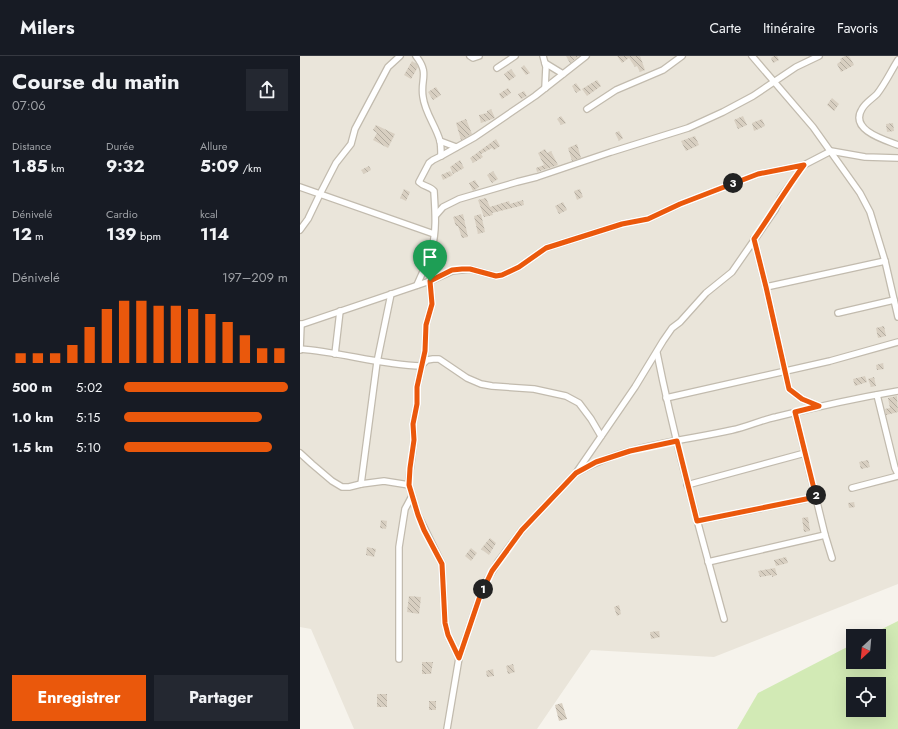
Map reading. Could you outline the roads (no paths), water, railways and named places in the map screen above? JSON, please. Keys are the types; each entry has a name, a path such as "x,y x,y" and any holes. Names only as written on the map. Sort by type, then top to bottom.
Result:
{"street":[{"path":"300,230 308,219 336,163 351,144 355,130 388,67 400,56"},
{"path":"416,56 421,62 424,70 422,95 440,141 441,156"},
{"path":"470,56 473,58 479,56"},
{"path":"497,68 515,56"},
{"path":"542,56 545,63 545,88"},
{"path":"417,285 432,249 436,215 434,191 432,188 422,185 419,182 429,163 475,137 545,88 586,56"},
{"path":"587,109 616,90 664,70 682,56"},
{"path":"752,56 813,127 860,193 870,212 885,261 898,317"},
{"path":"436,215 443,207 459,200 537,177 597,156 688,128 747,99 796,67 820,56"},
{"path":"898,60 877,94 861,110 859,117 861,125 866,130 878,138 898,145"},
{"path":"545,63 563,74"},
{"path":"440,141 456,147"},
{"path":"601,436 591,418 579,403 566,396 534,389 480,384 467,378 439,359 427,360 421,366 404,365 377,362 315,350 300,349 300,324 430,281 452,270 470,269 496,276 502,275 519,267 546,248 622,224 648,219 680,204 758,174 804,165 830,151 865,157 898,158"},
{"path":"447,729 459,658 480,596 492,571 522,530 576,473 635,387 672,328 680,322 706,293 732,272 775,210 781,197 804,165"},
{"path":"300,187 434,234"},
{"path":"754,239 789,389 802,399 819,406"},
{"path":"766,287 885,261"},
{"path":"430,281 432,304 426,325 425,351 421,366 413,424 414,440 409,485 424,530 442,564 445,623 448,635 459,658"},
{"path":"361,484 377,362 391,294"},
{"path":"838,313 894,300"},
{"path":"335,354 340,311"},
{"path":"666,398 830,361 898,342"},
{"path":"657,352 666,398 687,485 724,619"},
{"path":"576,473 596,462 630,451 734,430 819,406 898,391"},
{"path":"852,488 898,475 894,468 876,395"},
{"path":"795,412 832,558"},
{"path":"300,452 332,481 342,487 384,481 409,485"},
{"path":"687,485 805,453"},
{"path":"399,659 399,547 405,509 412,496"},
{"path":"697,521 816,497"},
{"path":"708,562 825,535"}]}
